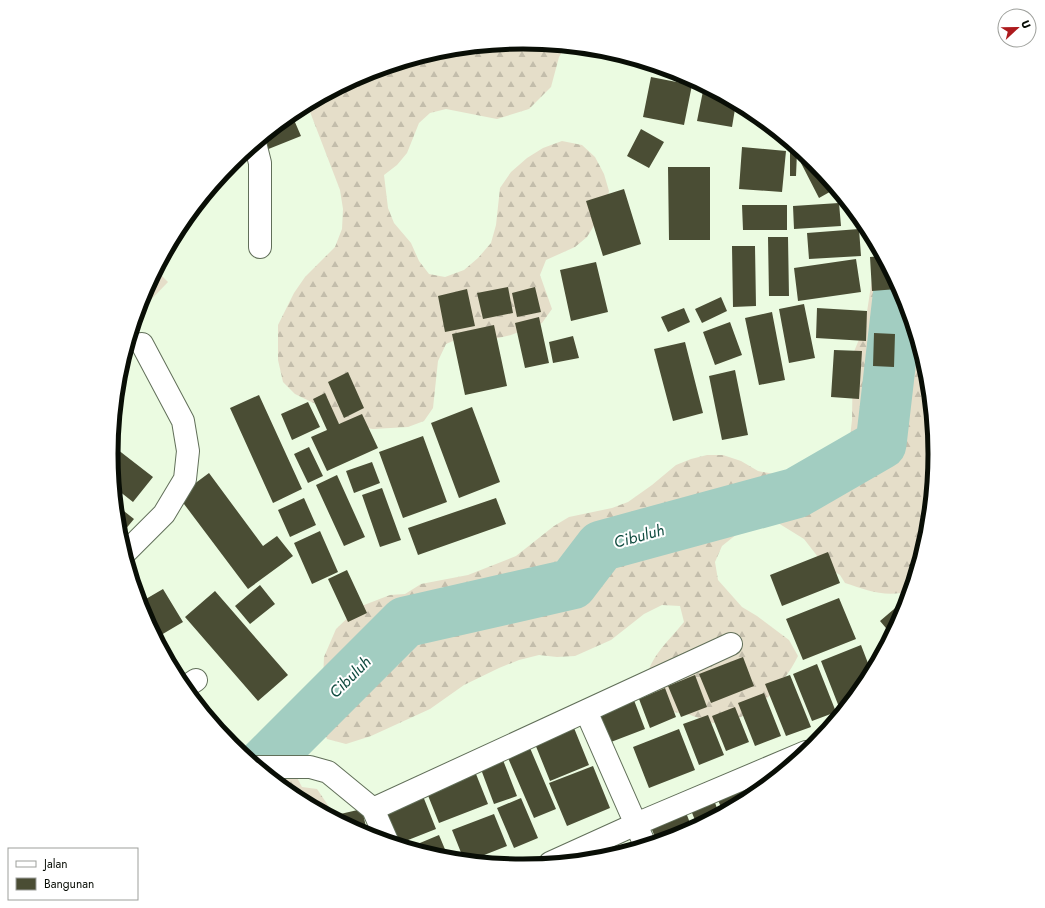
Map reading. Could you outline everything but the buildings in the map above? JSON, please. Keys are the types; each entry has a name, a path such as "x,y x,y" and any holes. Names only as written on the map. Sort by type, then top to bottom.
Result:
{"street":[{"path":"256,149 260,163 260,247"},
{"path":"129,549 164,514 186,479 188,451 183,421 142,344"},
{"path":"373,809 731,644"},
{"path":"586,711 643,841"},
{"path":"563,857 636,824 788,760"},
{"path":"266,767 310,767 328,772 373,809 384,835"}],"green space":[{"path":"522,49 563,51 559,57 551,87 529,109 497,119 446,109 430,113 419,123 407,153 397,165 384,175 388,208 394,223 411,243 419,261 429,274 445,277 464,270 478,258 491,243 496,225 500,188 511,172 527,158 543,148 562,141 582,145 595,157 604,174 609,191 605,208 587,237 575,247 546,260 540,275 552,309 542,323 511,335 494,339 462,337 446,344 438,361 433,408 424,421 408,427 373,429 338,423 328,410 295,394 283,382 278,360 278,325 294,293 305,277 335,247 342,229 343,209 340,190 309,110 343,91 392,70 470,52"},
{"path":"878,262 897,299 914,349 920,375 927,428 928,454 924,507 914,559 903,593 886,594 869,591 845,583 840,575 825,566 804,539 770,518 752,522 722,546 715,562 718,580 742,607 757,616 789,640 798,656 792,668 773,692 749,713 735,720 721,723 707,722 697,717 675,712 664,707 644,688 649,668 664,645 684,622 680,606 662,605 644,614 611,640 575,656 557,657 539,655 519,660 464,685 430,709 371,736 346,744 327,739 321,724 324,657 336,629 359,607 390,595 405,594 421,584 468,575 516,556 554,526 569,517 612,508 628,502 676,465 691,459 707,455 723,455 741,461 758,471 774,474 815,470 829,464 842,451 850,437 852,420 853,354 865,325 872,279"},
{"path":"160,274 168,282 146,305"},
{"path":"265,766 293,770 302,787 317,789 332,811 297,791"}],"waterway":[{"name":"Cibuluh","path":"263,764 405,622 572,584 601,546 796,493 881,444 898,301"}]}
